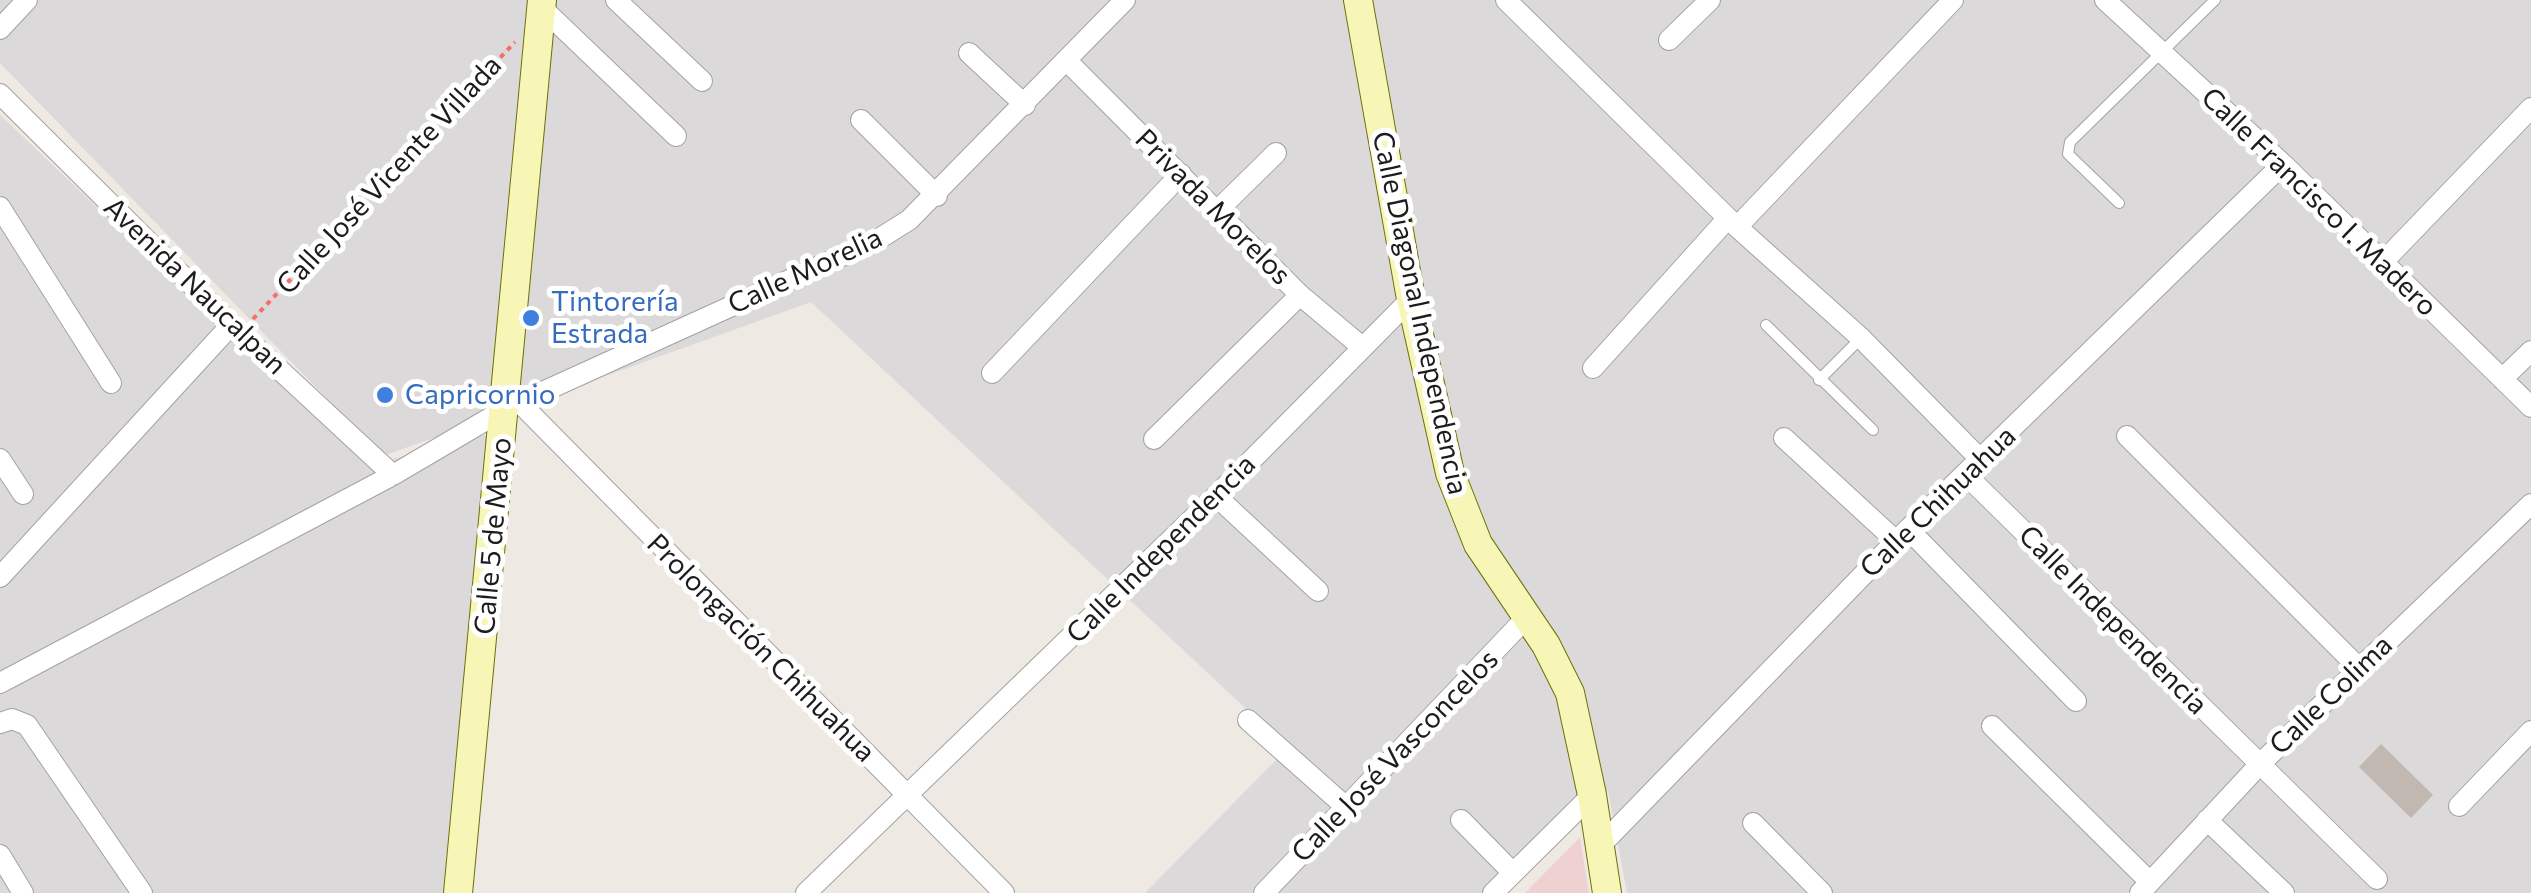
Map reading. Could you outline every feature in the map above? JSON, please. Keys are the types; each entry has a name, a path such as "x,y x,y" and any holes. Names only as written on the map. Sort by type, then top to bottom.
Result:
{"main road":[{"name":"Calle Diagonal Independencia","path":"1358,0 1411,299 1462,512 1546,645 1570,692 1592,796 1606,893"},
{"name":"Calle 5 de Mayo","path":"458,893 512,405 540,8"}],"street":[{"path":"0,28 27,0"},
{"path":"616,0 702,80"},
{"name":"Calle Morelia","path":"0,683 393,475 512,405 876,240 938,196 1125,0"},
{"name":"Calle Independencia","path":"1506,0 1733,222 1861,338 1974,468 2260,764 2377,878"},
{"path":"1669,40 1710,0"},
{"path":"1593,368 1953,0"},
{"name":"Calle Francisco I. Madero","path":"2105,0 2283,164 2531,407"},
{"path":"540,8 676,136"},
{"path":"969,53 1025,105"},
{"name":"Privada Morelos","path":"1068,62 1300,295 1362,347"},
{"name":"Avenida Naucalpan","path":"0,94 236,328 393,475"},
{"path":"2382,263 2531,108"},
{"path":"861,120 938,196"},
{"path":"1218,210 1276,154"},
{"name":"Calle Chihuahua","path":"1600,846 1902,535 2283,164"},
{"path":"992,373 1181,174"},
{"path":"0,208 112,383"},
{"path":"1154,439 1300,295"},
{"name":"Calle Independencia","path":"806,893 1216,496 1411,299"},
{"path":"0,577 236,328"},
{"path":"2502,379 2531,351"},
{"name":"Prolongación Chihuahua","path":"512,405 1004,893"},
{"path":"2127,436 2358,667"},
{"path":"1784,438 1902,535 2076,701"},
{"path":"0,459 23,494"},
{"path":"1216,496 1318,591"},
{"name":"Calle Colima","path":"2145,888 2260,764 2531,504"},
{"name":"Calle José Vasconcelos","path":"1264,893 1526,618"},
{"path":"0,723 12,719 27,725 142,893"},
{"path":"1248,720 1346,808"},
{"path":"1992,726 2145,888"},
{"path":"2459,806 2531,730"},
{"path":"1493,893 1592,796"},
{"path":"1461,820 1513,873"},
{"path":"2207,820 2284,893"},
{"path":"1753,823 1822,893"},
{"path":"0,855 19,891"}],"lane":[{"path":"2119,203 2067,149 2215,0"},
{"path":"1766,324 1873,430"},
{"path":"1819,380 1861,338"}],"path":[{"name":"Calle José Vicente Villada","path":"236,328 540,8"}],"shaded area":[{"path":"0,0 2531,0 2531,893 1627,893 1608,790 1504,893 1145,893 1288,748 811,302 383,456 0,63"},
{"path":"0,115 369,465 509,429 464,893 0,893"},
{"path":"1580,837 1589,893 1525,893"}],"building":[{"path":"2381,744 2433,795 2411,818 2359,767"}],"place":[{"name":"Tintorería Estrada","path":"531,318"},
{"name":"Capricornio","path":"385,395"}]}
